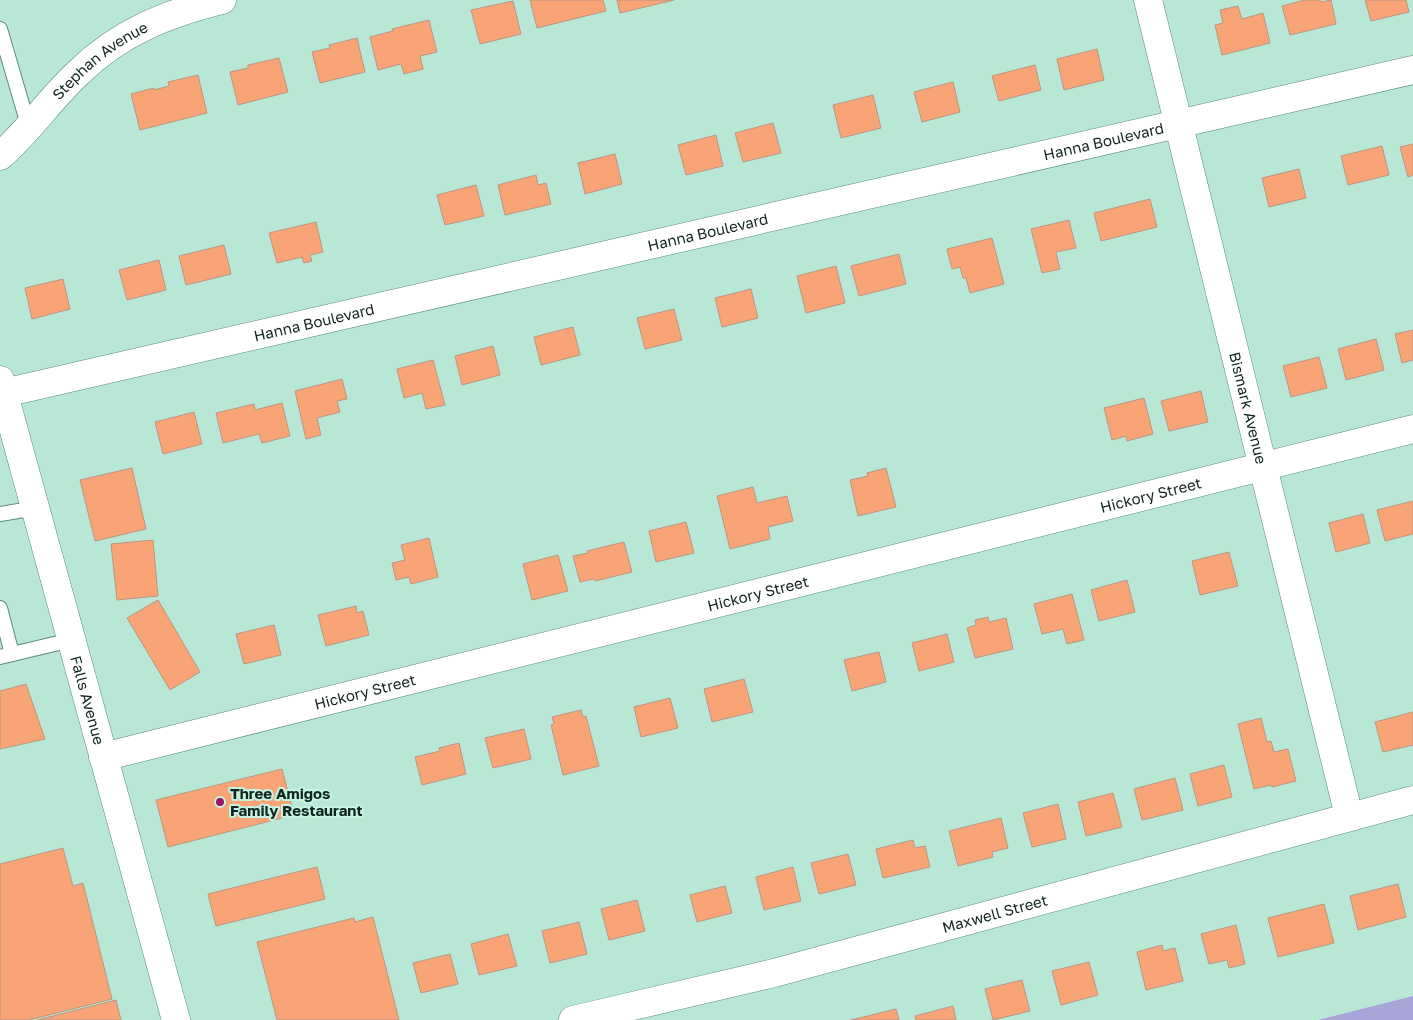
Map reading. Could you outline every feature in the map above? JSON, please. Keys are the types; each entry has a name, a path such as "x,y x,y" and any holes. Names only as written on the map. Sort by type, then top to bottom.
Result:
{"street":[{"name":"Stephan Avenue","path":"0,156 29,128 77,73 110,45 145,25 184,9 222,0"},
{"name":"Bismark Avenue","path":"1148,0 1349,816"},
{"name":"Hanna Boulevard","path":"2,387 1413,70"},
{"name":"Falls Avenue","path":"2,387 176,1020"},
{"name":"Hickory Street","path":"103,757 1413,429"},
{"name":"Maxwell Street","path":"573,1020 774,973 1413,800"}],"lane":[{"path":"0,29 29,128"},
{"path":"0,514 36,508"},
{"path":"0,608 6,655 71,640"}],"shaded area":[{"path":"1413,996 1413,1020 1318,1020"}],"building":[{"path":"530,0 603,0 606,11 537,28"},
{"path":"617,0 674,0 620,13"},
{"path":"1305,0 1320,0 1321,2 1331,0 1336,24 1290,35 1282,6"},
{"path":"1365,0 1406,0 1409,12 1371,21"},
{"path":"513,1 521,34 480,44 471,10"},
{"path":"1238,6 1242,19 1263,13 1270,43 1222,55 1215,25 1223,23 1220,10"},
{"path":"429,20 437,52 420,56 423,69 404,74 401,64 378,70 370,37 393,31 392,29"},
{"path":"357,38 365,72 320,83 312,52 330,48 329,45"},
{"path":"1097,49 1104,80 1064,90 1057,59"},
{"path":"279,58 288,92 238,105 230,72 248,68 248,65"},
{"path":"1035,65 1041,90 999,101 992,76"},
{"path":"198,75 207,113 140,130 131,94 169,86 168,82"},
{"path":"953,82 960,112 922,122 914,92"},
{"path":"873,95 881,128 841,138 833,105"},
{"path":"773,123 781,153 743,162 735,133"},
{"path":"716,135 723,166 686,175 678,145"},
{"path":"1413,144 1413,175 1408,177 1400,147"},
{"path":"1382,146 1389,175 1348,185 1341,156"},
{"path":"615,154 622,184 585,194 578,163"},
{"path":"1299,169 1306,198 1269,207 1262,178"},
{"path":"536,175 538,185 546,183 551,204 505,215 498,185"},
{"path":"476,185 484,216 445,225 437,195"},
{"path":"1150,199 1157,227 1101,241 1094,213"},
{"path":"1069,220 1076,248 1056,252 1060,269 1042,273 1031,229"},
{"path":"316,222 323,252 310,255 312,261 304,263 302,257 277,263 269,233"},
{"path":"992,238 1004,284 970,293 966,278 963,278 960,267 952,269 947,249"},
{"path":"224,245 231,274 186,285 179,256"},
{"path":"899,254 906,284 859,296 851,266"},
{"path":"159,260 166,290 127,300 119,270"},
{"path":"836,266 845,303 806,313 797,276"},
{"path":"63,279 70,309 32,319 25,288"},
{"path":"751,289 758,318 722,327 715,298"},
{"path":"674,309 682,340 645,349 637,318"},
{"path":"573,327 580,355 541,365 534,337"},
{"path":"1413,330 1413,360 1402,363 1395,334"},
{"path":"1376,339 1384,370 1346,380 1338,349"},
{"path":"493,346 500,375 462,385 455,356"},
{"path":"1319,357 1327,388 1291,397 1283,366"},
{"path":"433,360 445,405 426,409 422,393 404,398 397,369"},
{"path":"342,379 347,399 337,401 340,412 317,418 321,435 306,439 295,391"},
{"path":"1201,391 1208,422 1169,431 1161,401"},
{"path":"1144,398 1153,434 1127,441 1126,436 1112,440 1104,408"},
{"path":"282,403 290,436 262,443 259,434 223,443 216,413 254,404 255,410"},
{"path":"194,412 202,444 163,454 155,422"},
{"path":"132,468 146,529 95,541 80,480"},
{"path":"886,468 896,507 858,516 850,480 868,476 867,473"},
{"path":"753,487 757,503 787,496 793,521 768,527 770,539 730,549 717,496"},
{"path":"1413,501 1413,534 1385,541 1377,510"},
{"path":"1363,514 1370,543 1336,552 1329,523"},
{"path":"686,522 694,553 656,562 649,531"},
{"path":"429,538 438,577 411,584 409,577 396,580 392,563 405,560 401,545"},
{"path":"153,540 158,596 117,600 111,544"},
{"path":"624,542 632,572 595,581 594,579 580,582 573,556"},
{"path":"1229,552 1238,586 1200,595 1192,561"},
{"path":"558,555 568,591 532,600 523,564"},
{"path":"1127,580 1135,612 1099,621 1091,590"},
{"path":"1072,594 1084,640 1067,644 1063,629 1042,634 1034,604"},
{"path":"158,600 200,672 170,690 127,618"},
{"path":"356,606 357,613 363,611 369,635 326,646 318,615"},
{"path":"988,617 989,622 1006,618 1013,649 975,658 967,628 976,625 975,620"},
{"path":"274,625 281,655 244,664 236,634"},
{"path":"947,634 954,662 919,671 912,643"},
{"path":"879,652 886,682 852,691 844,660"},
{"path":"744,679 753,712 712,722 704,689"},
{"path":"26,684 45,739 0,749 0,691"},
{"path":"670,698 678,728 641,737 634,707"},
{"path":"581,710 583,717 586,716 599,766 563,775 551,725 554,724 552,717"},
{"path":"1413,712 1413,745 1383,752 1375,722"},
{"path":"1261,718 1267,742 1271,741 1274,752 1288,749 1296,781 1254,789 1238,724"},
{"path":"524,729 531,759 493,768 485,738"},
{"path":"459,743 466,774 422,785 415,757 440,751 439,748"},
{"path":"1224,765 1232,797 1198,806 1190,774"},
{"path":"282,769 294,815 168,847 156,800"},
{"path":"1175,778 1183,810 1142,820 1134,789"},
{"path":"1113,793 1122,827 1086,836 1078,802"},
{"path":"1058,804 1066,839 1032,847 1023,813"},
{"path":"1001,818 1008,848 992,852 993,857 958,866 949,831"},
{"path":"913,840 915,848 925,846 930,867 883,878 876,849"},
{"path":"63,848 73,886 83,883 112,999 29,1020 0,1020 0,864"},
{"path":"848,854 856,885 819,894 811,863"},
{"path":"317,867 325,899 216,926 208,894"},
{"path":"793,867 801,901 764,910 756,877"},
{"path":"1398,884 1406,917 1358,930 1350,896"},
{"path":"725,886 732,913 697,922 690,895"},
{"path":"637,900 645,931 609,940 601,909"},
{"path":"1324,904 1334,943 1278,957 1268,918"},
{"path":"373,917 399,1020 277,1020 257,942 354,918 355,922"},
{"path":"579,922 587,954 550,963 542,931"},
{"path":"1236,925 1245,964 1229,968 1227,960 1209,964 1201,934"},
{"path":"508,934 517,966 479,975 471,944"},
{"path":"1162,945 1163,951 1175,948 1183,981 1146,990 1137,952"},
{"path":"450,954 458,984 421,993 413,963"},
{"path":"1089,962 1098,995 1061,1005 1052,971"},
{"path":"1022,980 1030,1011 993,1020 985,989"},
{"path":"116,1000 121,1020 37,1020"},
{"path":"953,1006 956,1020 916,1020 915,1016"},
{"path":"896,1009 899,1020 851,1020"}],"place":[{"name":"Three Amigos Family Restaurant","path":"220,802"}]}
